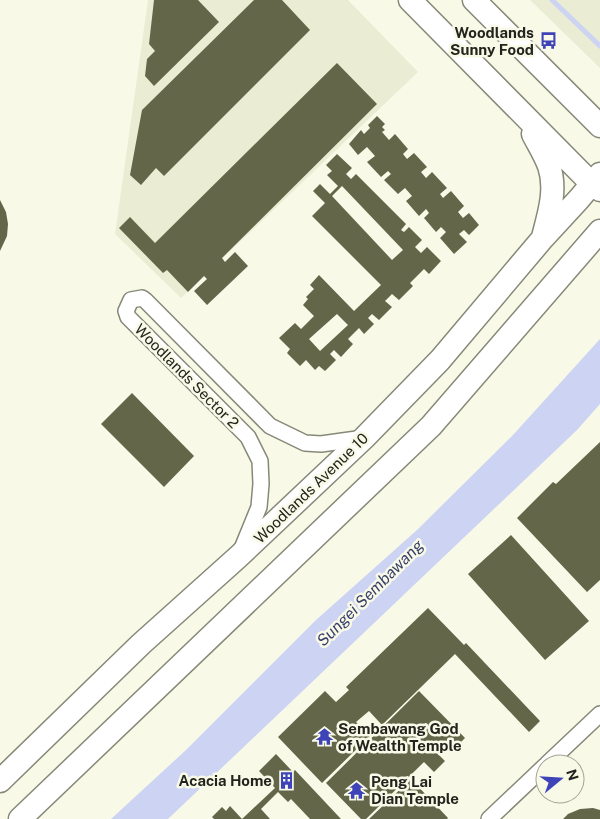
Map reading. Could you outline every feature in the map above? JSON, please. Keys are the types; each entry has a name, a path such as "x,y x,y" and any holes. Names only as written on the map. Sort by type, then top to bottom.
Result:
{"main road":[{"path":"410,0 522,113 597,183"},
{"path":"474,0 600,126"},
{"path":"522,113 550,167 552,201 543,238"},
{"name":"Woodlands Avenue 10","path":"0,780 141,644 238,557 364,438 440,360 543,238 597,183"},
{"path":"20,819 431,426 600,232"}],"street":[{"name":"Woodlands Sector 2","path":"238,557 259,507 260,461 248,437 128,317 126,311 131,300 142,298 146,301 270,426 305,443 321,444 364,438"},
{"path":"558,754 600,714"},
{"path":"489,819 535,775"}],"shaded area":[{"path":"148,0 348,0 418,72 181,298 115,234"},
{"path":"530,0 600,0 600,68"}],"water":[{"name":"Sungei Sembawang","path":"600,339 600,404 577,430 168,819 111,819 186,750 316,620 417,530 513,435"}],"building":[{"path":"154,0 198,0 219,22 154,86 145,76 147,59 155,51 149,44"},
{"path":"254,0 282,0 310,30 164,176 156,168 141,185 130,175 142,110"},
{"path":"337,63 377,104 222,258 225,262 235,252 248,266 207,305 194,291 207,279 204,276 188,292 167,270 163,273 119,228 130,217 155,243"},
{"path":"377,116 385,124 382,127 385,130 382,132 389,140 395,134 408,149 403,154 407,159 414,153 427,167 421,172 426,178 432,172 447,188 440,194 443,198 451,191 464,206 458,212 463,218 469,213 479,225 469,235 464,230 459,234 467,242 454,254 440,238 446,232 441,227 436,232 424,218 429,213 426,209 419,216 406,201 412,196 405,188 398,194 384,180 391,174 388,171 381,177 367,162 375,156 367,147 358,155 349,144 361,130 364,134 370,128 368,125"},
{"path":"337,154 352,168 346,174 351,179 356,174 406,224 401,230 404,232 409,227 422,240 415,247 421,253 427,247 441,261 429,274 424,269 410,283 413,286 399,300 392,294 385,301 392,307 379,320 372,314 368,318 374,324 364,334 359,328 348,339 353,344 341,357 334,350 330,354 336,360 325,371 319,366 315,370 306,360 300,366 287,353 290,349 279,338 295,323 301,329 314,316 303,305 308,299 306,297 314,289 310,285 319,275 354,311 381,285 312,216 325,203 313,191 320,184 330,194 338,186 327,175 332,171 326,165","holes":["342,186 403,250 392,260 332,196","337,314 348,325 320,351 309,339"]},
{"path":"0,200 6,212 8,224 7,236 0,251"},
{"path":"132,393 194,456 164,487 101,424"},
{"path":"600,442 600,580 587,592 517,518 553,482 556,484"},
{"path":"511,535 589,621 545,660 468,574"},
{"path":"428,608 464,645 466,643 540,721 529,732 455,654 382,725 369,711 356,722 370,736 322,783 278,737 325,691 336,702 349,690 346,687"},
{"path":"419,691 465,738 454,749 446,741 435,751 445,761 434,772 424,762 366,819 361,819 326,783"},
{"name":"Acacia Home","path":"276,754 293,772 295,770 341,819 310,819 291,799 288,802 278,792 261,809 270,819 242,819 275,788 259,771"},
{"path":"411,779 447,819 369,819"},
{"path":"230,806 242,819 214,819 212,817 222,807 226,811"},
{"path":"593,808 600,810 600,819 563,819 568,814 580,809"}],"waterway":[{"path":"552,0 600,46"}],"place":[{"name":"Woodlands Sunny Food","path":"548,41"},
{"name":"Sembawang God of Wealth Temple","path":"324,737"},
{"name":"Acacia Home","path":"286,780"},
{"name":"Peng Lai Dian Temple","path":"357,790"}]}
